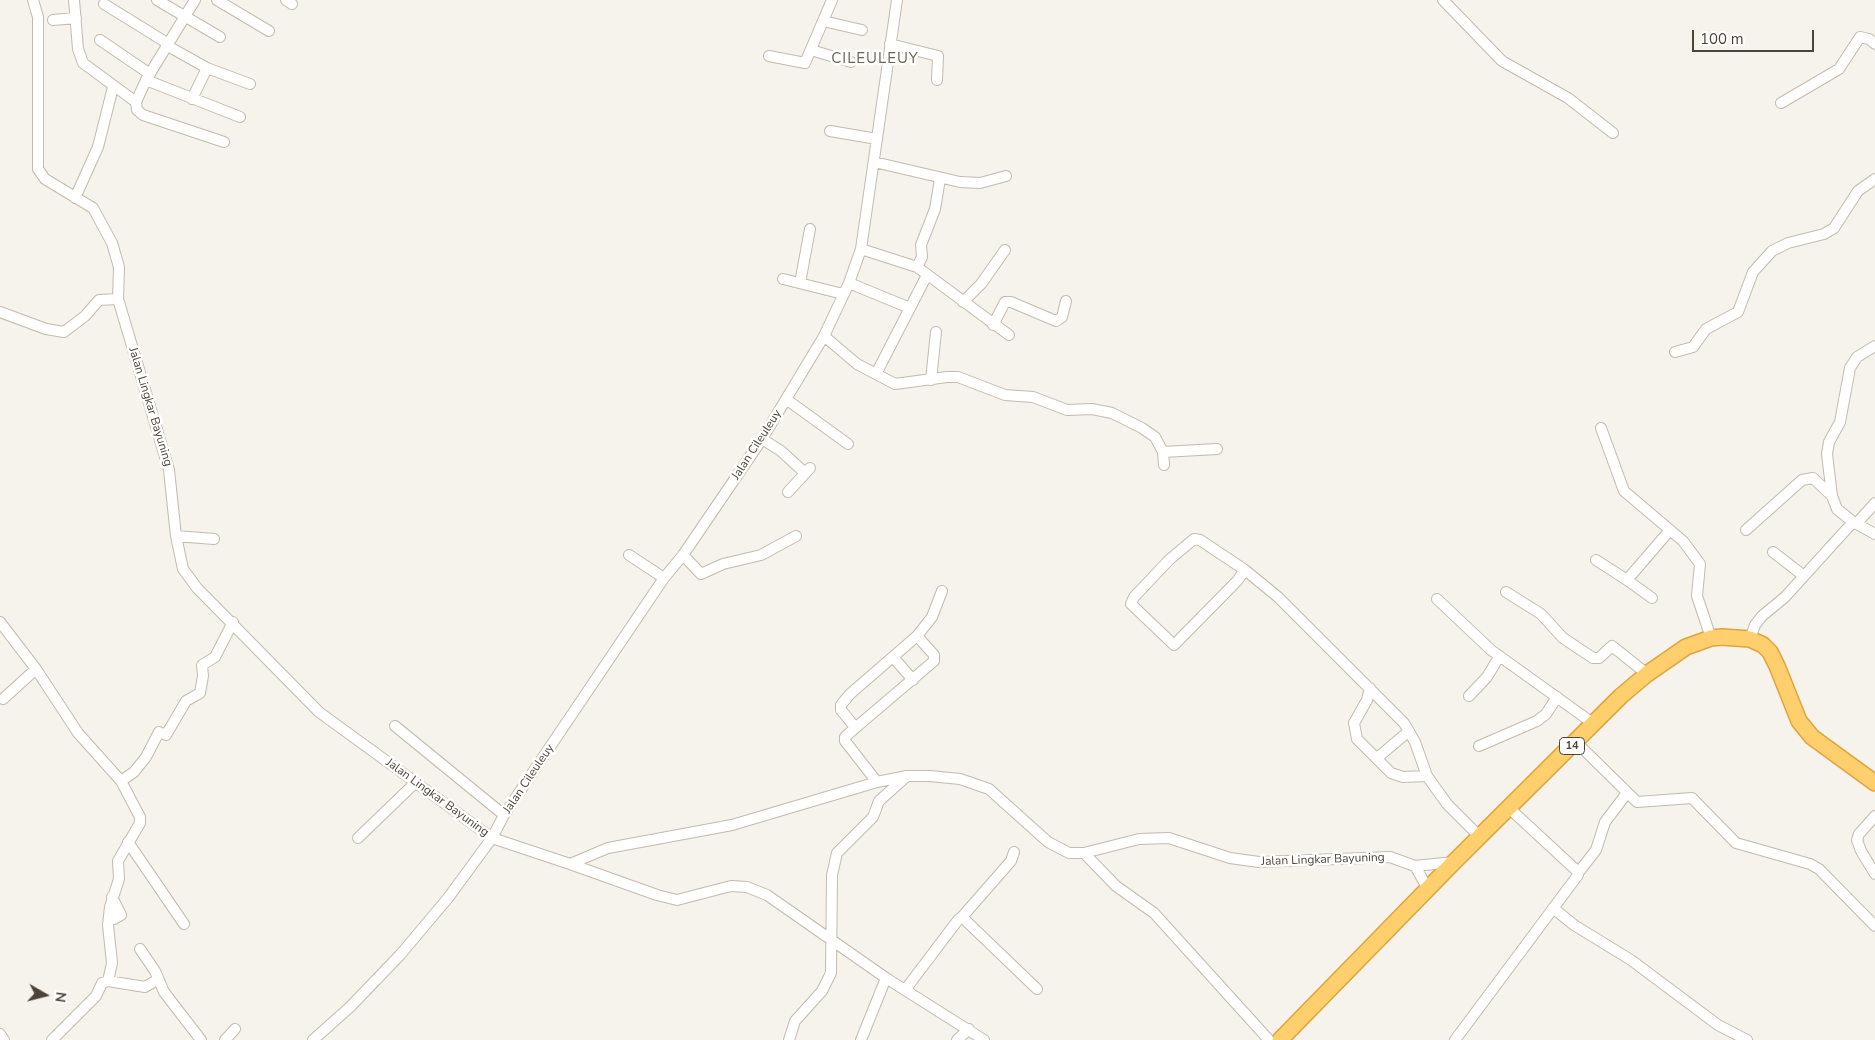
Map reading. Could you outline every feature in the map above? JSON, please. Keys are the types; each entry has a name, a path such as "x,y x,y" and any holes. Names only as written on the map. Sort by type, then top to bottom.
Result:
{"highway":[{"name":"14","path":"1280,1040 1454,862 1594,724 1648,674 1686,647 1711,638 1750,639"},
{"path":"1750,639 1763,645 1770,652 1795,713 1812,737 1875,783"}],"street":[{"name":"Jalan Lingkar Bayuning","path":"33,0 38,17 38,169 45,179 93,208 112,243 119,268 118,299 169,470 177,540 184,569 197,588 233,622 319,712 492,838 570,864 608,848 732,825 877,782 907,776 930,776 960,779 989,789 1048,842 1069,853 1084,853 1138,839 1169,838 1230,858 1259,862 1390,857 1415,866 1454,862"},
{"path":"74,0 78,49 83,63 113,87 136,102"},
{"path":"157,0 220,37"},
{"path":"194,0 148,77 136,102 137,110 143,115 224,142"},
{"path":"217,0 269,31"},
{"path":"769,56 805,63 832,0"},
{"name":"Jalan Cileuleuy","path":"313,1040 350,1007 400,955 448,898 492,838 504,815 664,578 684,555 762,439 824,336 849,283 861,249 896,0"},
{"path":"1443,0 1502,60 1568,98 1613,133"},
{"path":"104,4 208,68 250,84"},
{"path":"53,20 76,18"},
{"path":"823,21 862,30"},
{"path":"1781,102 1839,69 1860,37 1868,39 1875,44"},
{"path":"100,40 148,77 192,99 240,117"},
{"path":"890,44 938,56 937,80"},
{"path":"811,50 851,62"},
{"path":"192,99 208,68"},
{"path":"75,198 98,147 113,87"},
{"path":"830,131 877,139"},
{"path":"874,162 940,179 980,184 1006,176"},
{"path":"917,267 922,257 921,245 935,209 940,179"},
{"path":"1676,352 1693,347 1706,328 1738,312 1753,272 1772,251 1788,243 1824,234 1834,228 1858,191 1875,180"},
{"path":"800,283 810,230"},
{"path":"861,249 917,267 1009,335"},
{"path":"963,302 981,284 1005,250"},
{"path":"876,374 927,275"},
{"path":"783,279 843,294"},
{"path":"849,283 910,308"},
{"path":"0,312 46,329 64,332 85,316 98,300 118,299"},
{"path":"993,325 1005,302 1011,302 1056,321 1062,318 1066,301"},
{"path":"930,380 936,332"},
{"path":"824,336 857,364 900,385 958,377 1005,395 1033,397 1066,410 1105,410 1148,431 1155,437 1163,452 1164,464"},
{"path":"1875,346 1857,357 1850,368 1840,422 1828,448 1832,496 1837,509 1854,523 1875,534"},
{"path":"786,399 848,444"},
{"path":"1601,428 1624,491 1688,546 1700,564 1697,596 1711,638"},
{"path":"762,439 808,470 788,492"},
{"path":"1163,452 1217,449"},
{"path":"1746,530 1802,480 1813,478 1832,496"},
{"path":"1750,639 1758,621 1875,502"},
{"path":"1627,580 1670,530"},
{"path":"684,555 701,574 723,564 757,556 796,536"},
{"path":"177,540 214,539"},
{"path":"1245,570 1238,581 1174,646 1131,604 1134,597 1169,560 1192,540 1200,540 1245,570 1278,597 1370,688 1409,730 1427,776 1447,804 1480,837"},
{"path":"1773,552 1804,576"},
{"path":"629,555 664,578"},
{"path":"1596,560 1652,598"},
{"path":"854,729 841,710 843,700 917,636 932,617 942,591"},
{"path":"1506,592 1541,614 1563,638 1593,658 1599,658 1612,646 1648,674"},
{"path":"1437,599 1500,657 1594,724"},
{"path":"0,622 36,669 78,733 121,781 141,820 118,862 119,879 112,897 108,925 112,963 108,981"},
{"path":"121,781 134,772 146,757 159,732 166,735 186,701 200,693 203,676 202,665 215,657 233,622"},
{"path":"877,782 845,741 845,737 934,659 917,636"},
{"path":"893,657 912,680"},
{"path":"1468,696 1487,677 1500,657"},
{"path":"3,699 36,669"},
{"path":"1370,688 1367,700 1354,723 1356,738 1396,776 1427,776"},
{"path":"1479,746 1537,721 1546,714 1557,697"},
{"path":"396,726 504,815"},
{"path":"1376,758 1409,730"},
{"path":"1576,742 1637,802 1674,799 1696,800 1736,843 1819,868 1875,926"},
{"path":"789,1040 795,1021 829,980 832,941 832,875 837,853 873,816 879,801 907,776"},
{"path":"358,838 416,783"},
{"path":"1455,1040 1596,850 1605,822 1627,793"},
{"path":"1509,808 1578,873"},
{"path":"1875,816 1859,834 1857,840 1860,851 1875,874"},
{"path":"128,842 184,924"},
{"path":"905,990 958,920 1011,861 1014,852"},
{"path":"1084,853 1116,886 1160,919 1269,1040"},
{"path":"570,864 657,895 677,900 731,886 747,887 767,895 886,978 984,1040"},
{"path":"1415,866 1428,889"},
{"path":"112,897 121,915 114,919"},
{"path":"1553,908 1574,925 1631,960 1718,1025 1747,1040"},
{"path":"962,917 1037,989"},
{"path":"140,949 155,971 157,980 164,992 201,1040"},
{"path":"861,1040 886,978"},
{"path":"52,1040 96,996 102,982 108,981 139,987 147,986 157,980"},
{"path":"225,1040 235,1029"},
{"path":"957,1040 968,1029"},
{"path":"0,1034 4,1040"}],"district":[{"name":"CILEULEUY","path":"875,59"}]}
